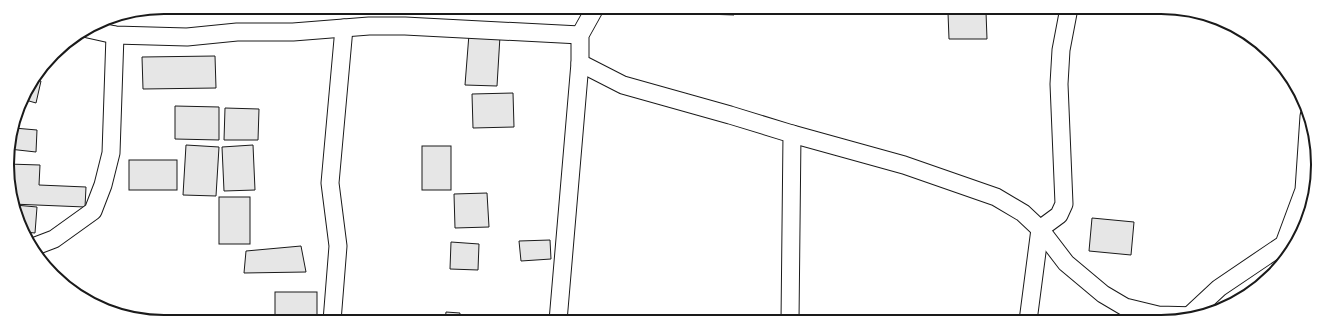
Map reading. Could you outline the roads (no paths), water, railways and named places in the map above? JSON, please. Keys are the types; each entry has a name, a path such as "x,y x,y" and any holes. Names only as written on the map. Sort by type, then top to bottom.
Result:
{"street":[{"path":"559,315 580,63 580,36 591,14"},
{"path":"1029,315 1040,229 1059,215 1064,204 1059,84 1061,50 1068,14"},
{"path":"96,31 115,36 187,37 237,32 293,32 344,28 405,26 580,36"},
{"path":"332,315 338,246 330,183 344,28"},
{"path":"37,245 54,239 93,211 111,153 115,36"},
{"path":"580,63 623,85 730,114 792,134 904,165 996,197 1023,213 1040,229 1066,263 1103,294 1125,307 1158,315"},
{"path":"790,315 792,134"},
{"path":"1199,310 1220,288 1284,244 1304,190 1308,134"}]}
